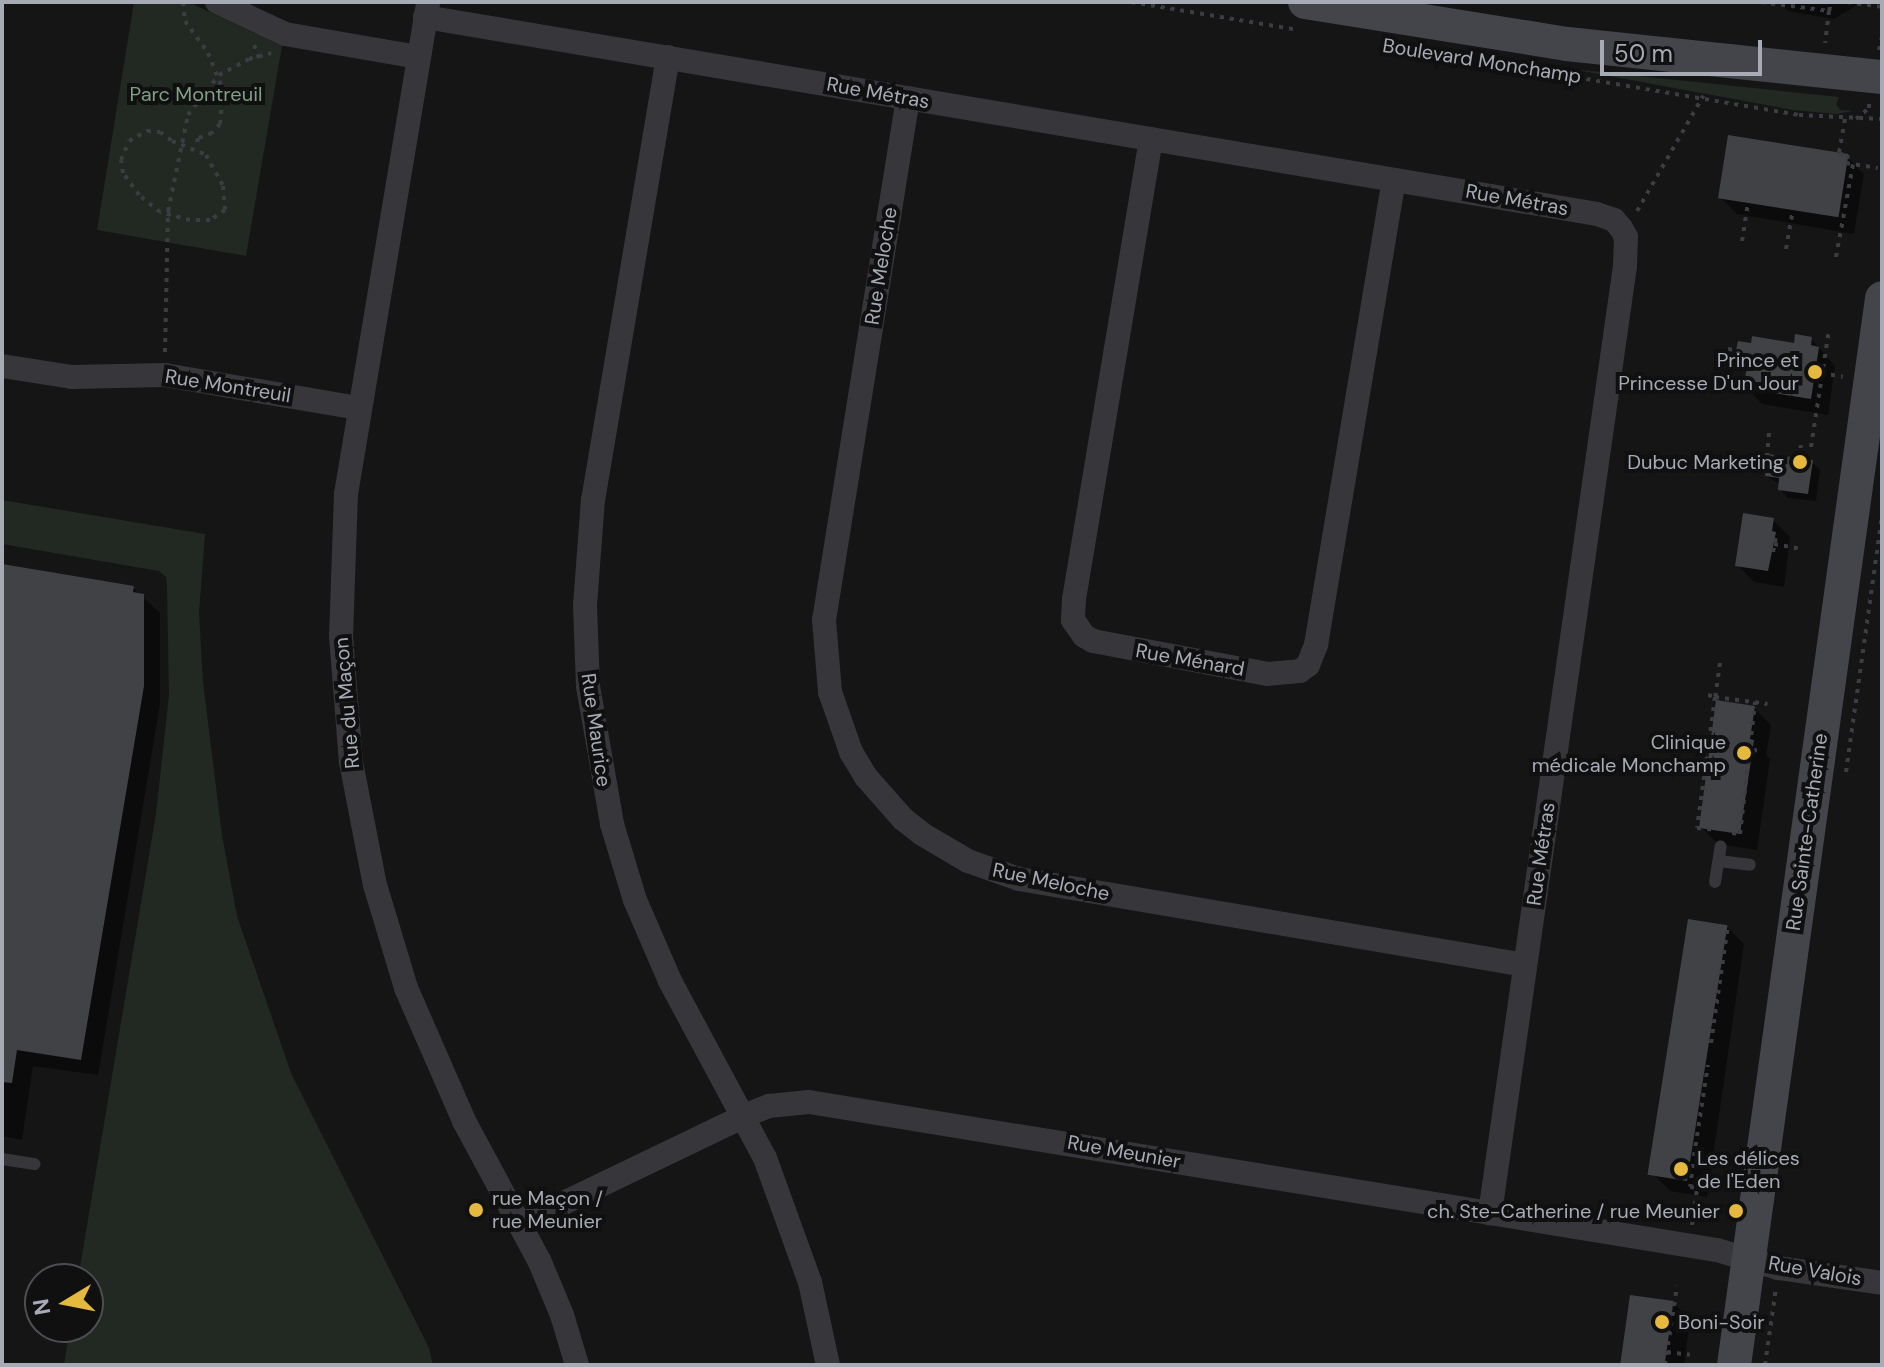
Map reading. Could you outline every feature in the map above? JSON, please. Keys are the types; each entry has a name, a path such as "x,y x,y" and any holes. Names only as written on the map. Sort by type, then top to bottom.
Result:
{"street":[{"path":"217,2 285,34 418,57"},
{"name":"Rue du Maçon","path":"427,10 346,494 341,593 347,724 358,804 384,920 421,1028 464,1121 522,1223 562,1315 577,1365"},
{"name":"Rue Métras","path":"427,10 668,57 1606,216 1614,220 1626,237 1490,1213"},
{"name":"Boulevard Monchamp","path":"1303,16 1877,75"},
{"name":"Rue Maurice","path":"668,57 593,499 585,605 588,686 612,824 635,900 670,981 765,1158 798,1244 828,1365"},
{"name":"Rue Meloche","path":"908,98 824,620 830,692 851,752 866,777 922,834 968,861 1019,879 1525,965"},
{"name":"Rue Ménard","path":"1151,139 1073,620 1084,636 1093,641 1267,674 1300,671 1308,665 1316,645 1394,180"},
{"name":"Rue Sainte-Catherine","path":"1734,1365 1882,298"},
{"name":"Rue Montreuil","path":"2,366 72,377 165,375 358,408"},
{"name":"Rue Meunier","path":"522,1223 744,1116 793,1102 832,1104 1717,1250 1748,1258"},
{"name":"Rue Valois","path":"1748,1258 1778,1268 1882,1283"}],"lane":[{"path":"1715,882 1721,846"},
{"path":"1719,861 1750,865"},
{"path":"2,1159 35,1164"}],"path":[{"path":"183,2 185,21 219,75 223,90 223,118 212,133 198,138 196,148"},
{"path":"1131,2 1303,16"},
{"path":"1761,2 1829,11"},
{"path":"1825,43 1831,2"},
{"path":"1847,2 1882,7"},
{"path":"1854,120 1869,108 1882,37"},
{"name":"Boulevard Monchamp","path":"1394,46 1703,96 1799,115 1882,119"},
{"path":"165,363 170,189 188,115 219,75 257,56 261,63"},
{"path":"1634,217 1703,96"},
{"path":"1845,119 1839,154 1848,155 1846,163 1878,168"},
{"path":"147,131 160,132 196,148 216,169 227,199 225,210 210,220 168,215 149,204 129,183 121,160 129,141 147,131"},
{"path":"1836,257 1853,164"},
{"path":"1742,241 1748,203"},
{"path":"1786,249 1793,210"},
{"path":"1811,447 1829,329"},
{"path":"1728,349 1736,350"},
{"path":"1821,373 1850,378"},
{"path":"1766,467 1769,429"},
{"path":"1800,458 1801,445"},
{"path":"1773,552 1776,537"},
{"path":"1774,544 1801,549"},
{"path":"1720,663 1697,828 1740,834 1753,750 1754,740 1750,739 1755,702"},
{"path":"1708,695 1768,704"},
{"path":"1753,750 1762,751"},
{"path":"1711,1043 1728,925"},
{"path":"1694,1156 1708,1065"},
{"path":"1693,1164 1690,1187 1711,1190 1722,1178"},
{"path":"1692,1229 1697,1188"},
{"path":"1765,1365 1776,1285"},
{"path":"1665,1365 1677,1286"},
{"path":"1667,1352 1690,1355"}],"green space":[{"name":"Parc Montreuil","path":"134,2 188,2 282,46 246,256 97,230"},
{"path":"1571,69 1839,97 1836,104 1840,110 1853,111 1836,114 1793,110"},
{"path":"2,500 205,534 199,613 203,682 222,835 237,916 291,1073 429,1348 433,1365 64,1365 67,1343 104,1343 104,1263 81,1263 156,814 169,695 167,587 166,577 159,571 2,544"}],"building":[{"path":"1728,135 1848,154 1838,217 1718,198"},
{"path":"1795,334 1812,337 1811,345 1819,347 1811,399 1743,388 1748,363 1734,360 1738,341 1751,343 1752,336 1794,343"},
{"path":"1768,454 1813,460 1808,494 1778,490 1779,478 1765,476"},
{"path":"1743,513 1774,518 1772,531 1776,532 1768,571 1735,566"},
{"path":"2,564 134,586 133,592 144,594 144,686 81,1060 17,1050 12,1083 2,1082"},
{"path":"1716,700 1755,706 1750,739 1754,740 1740,834 1699,828"},
{"path":"1688,919 1728,925 1687,1181 1647,1175"},
{"path":"1630,1295 1674,1301 1665,1365 1620,1365"}],"place":[{"name":"Prince et Princesse D'un Jour","path":"1815,372"},
{"name":"Dubuc Marketing","path":"1800,462"},
{"name":"Clinique médicale Monchamp","path":"1744,753"},
{"name":"Les délices de l'Eden","path":"1681,1169"},
{"name":"rue Maçon / rue Meunier","path":"476,1210"},
{"name":"ch. Ste-Catherine / rue Meunier","path":"1736,1211"},
{"name":"Boni-Soir","path":"1662,1322"}]}
